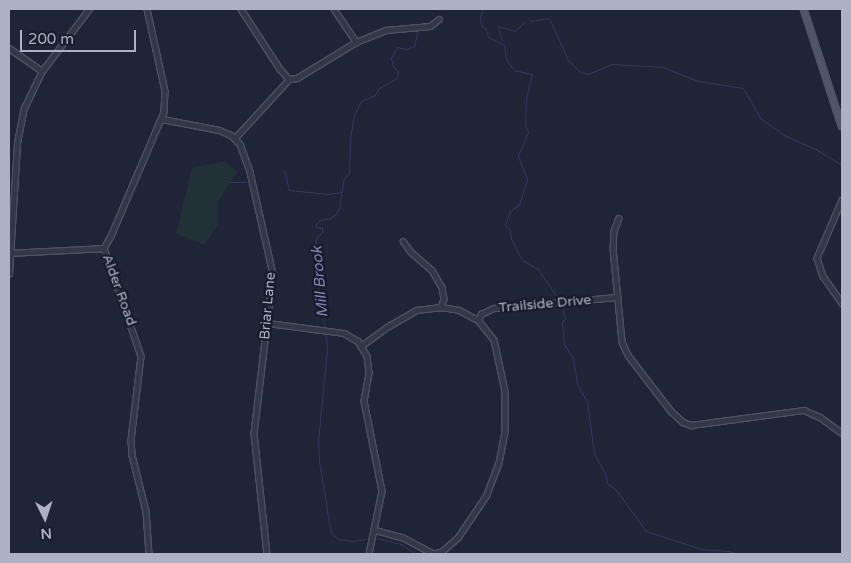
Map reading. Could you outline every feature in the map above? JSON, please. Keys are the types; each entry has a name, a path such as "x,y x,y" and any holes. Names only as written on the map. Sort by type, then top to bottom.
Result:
{"main road":[{"path":"804,9 842,126"}],"street":[{"path":"9,274 19,126 30,92 42,71 89,9"},
{"name":"Alder Road","path":"147,9 166,91 162,119 104,248 140,356 132,431 132,455 146,511 149,554"},
{"path":"241,9 280,69 289,79"},
{"path":"334,9 356,42"},
{"path":"162,119 219,130 235,138 289,79 297,78 356,42 386,30 430,26 439,19"},
{"path":"9,48 42,71"},
{"name":"Briar Lane","path":"235,138 245,153 272,270 268,323 254,433 267,554"},
{"path":"842,200 817,258 818,268 842,303"},
{"path":"619,218 614,231 613,248 624,349 650,385 683,422 691,425 708,424 804,410 820,417 842,433"},
{"path":"404,241 411,252 432,270 442,287 444,299 441,307"},
{"path":"10,253 104,248"},
{"name":"Trailside Drive","path":"478,320 481,314 494,308 617,297"},
{"path":"362,346 406,315 428,307 459,310 478,320 494,340 505,392 506,417 503,447 494,479 487,495 458,538 438,553 426,552 403,538 374,530"},
{"path":"268,323 333,330 354,336 362,346 369,365 364,401 382,491 369,554"}],"shaded area":[{"path":"225,161 238,173 218,202 218,225 204,245 176,233 192,168"}],"waterway":[{"path":"483,9 480,17 481,25 486,29 488,37 504,45 506,58 512,68"},
{"path":"530,21 549,18 568,60 580,72 588,74 611,64 663,67 698,81 743,88 760,118 786,136 817,150 839,163 842,162"},
{"path":"502,41 498,26 515,31 524,22"},
{"name":"Mill Brook","path":"324,326 315,260 316,238 322,232 322,228 316,227 316,224 320,220 330,218 336,214 339,208 344,178 349,173 350,138 354,115 361,101 375,95 379,88 397,78 398,72 393,66 391,58 397,47 407,49 414,46 418,30"},
{"path":"514,70 532,74 526,98 525,125 528,132 518,156 527,180 519,204 510,211 505,225 510,230 511,239 522,260 538,269 559,300"},
{"path":"284,170 289,190 328,194 342,192"},
{"path":"230,182 246,182"},
{"path":"562,307 565,318 562,322 564,344 573,358 577,384 587,402 594,454 605,473 607,483 617,491 646,531 701,549 740,554"},
{"name":"Mill Brook","path":"326,335 327,349 318,440 319,461 330,528 332,534 338,539 353,541 366,539"},
{"name":"Mill Brook","path":"377,538 401,544 416,554"}]}
